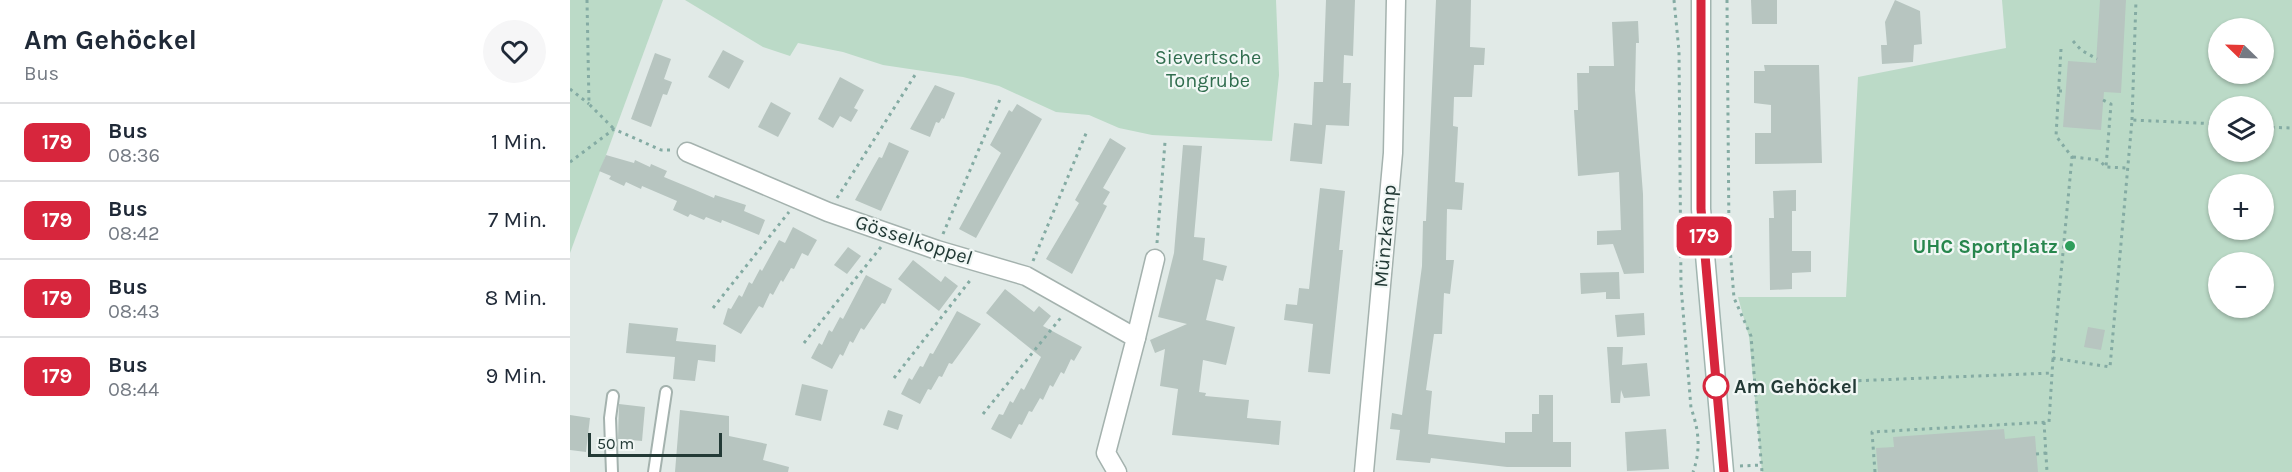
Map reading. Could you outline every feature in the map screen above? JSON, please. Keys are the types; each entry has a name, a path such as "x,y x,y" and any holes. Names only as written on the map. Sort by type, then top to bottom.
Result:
{"street":[{"name":"Münzkamp","path":"1364,472 1393,153 1396,0"},
{"path":"1701,0 1701,209 1724,472"},
{"name":"Gösselkoppel","path":"687,152 828,212 937,250 1026,276 1136,338"},
{"path":"1117,472 1106,453 1155,259"}],"lane":[{"path":"654,472 666,392"},
{"path":"612,472 610,418 613,396"}],"path":[{"path":"587,0 590,104"},
{"path":"1674,0 1679,51 1681,286 1691,408 1697,424 1698,444 1694,471 1702,469"},
{"path":"1727,0 1729,235 1734,298 1751,336 1762,472"},
{"path":"2053,358 2110,367 2132,120 2136,0"},
{"path":"2073,41 2081,50 2097,59"},
{"path":"1875,472 1872,432 2049,422 2072,157 2056,136 2061,49"},
{"path":"828,212 915,75"},
{"path":"570,89 590,104 614,129 661,150 687,152"},
{"path":"2059,91 2066,91"},
{"path":"937,250 1001,97"},
{"path":"2103,100 2111,104 2106,167"},
{"path":"2132,120 2208,124"},
{"path":"2274,127 2292,128"},
{"path":"570,162 614,129"},
{"path":"1026,276 1087,131"},
{"path":"1155,259 1165,142"},
{"path":"2072,157 2099,160 2106,167 2128,168"},
{"path":"713,308 799,199"},
{"path":"804,343 891,234"},
{"path":"894,378 984,262"},
{"path":"983,414 1073,302"},
{"path":"1851,381 2052,373"},
{"path":"2044,422 2047,472"},
{"path":"2036,454 2046,453"},
{"path":"1746,466 1762,465"}],"green space":[{"path":"570,0 663,0 570,253"},
{"name":"Sievertsche Tongrube","path":"685,0 1276,0 1279,75 1272,141 1152,135 1119,128 1089,115 1056,112 999,86 963,77 883,65 843,52 798,43 790,56 763,47"},
{"name":"UHC Sportplatz","path":"2002,0 2292,0 2292,472 1762,472 1749,337 1738,297 1846,297 1858,77 2006,48"}],"building":[{"path":"1326,0 1355,0 1353,56 1344,55 1343,83 1351,83 1349,126 1326,125 1322,164 1290,161 1294,123 1312,125 1314,82 1323,82"},
{"path":"1436,0 1471,0 1470,47 1485,48 1484,65 1474,65 1472,97 1454,97 1453,126 1458,127 1455,182 1464,183 1462,210 1447,209 1446,260 1454,260 1450,294 1444,293 1442,334 1434,334 1426,390 1432,391 1428,434 1505,443 1505,432 1532,432 1532,414 1539,414 1539,395 1553,395 1553,442 1571,442 1571,467 1507,467 1431,458 1430,463 1396,460 1400,430 1390,429 1392,413 1402,415 1422,266 1423,221 1426,221"},
{"path":"1751,0 1777,0 1777,24 1752,24"},
{"path":"1895,0 1920,11 1922,44 1914,45 1913,62 1882,64 1881,45 1887,45 1885,22"},
{"path":"2100,0 2126,0 2121,93 2104,92 2101,130 2063,127 2068,61 2096,63"},
{"path":"1638,21 1639,43 1636,43 1635,90 1643,194 1644,273 1624,274 1613,244 1597,245 1597,231 1621,230 1619,172 1578,176 1574,110 1578,110 1577,73 1589,73 1589,66 1614,66 1612,22"},
{"path":"723,50 744,61 729,89 708,77"},
{"path":"655,53 671,59 664,79 672,82 667,95 663,94 651,127 631,119"},
{"path":"1764,65 1819,65 1822,163 1755,164 1755,133 1771,133 1771,105 1754,103 1754,71 1765,71"},
{"path":"840,77 864,90 854,108 858,110 851,122 840,116 833,128 818,119"},
{"path":"935,85 955,93 944,119 942,118 939,123 936,122 930,137 910,129"},
{"path":"771,102 791,113 778,137 758,127"},
{"path":"1017,104 1042,119 976,238 959,229 1001,153 990,145 1009,110 1012,112"},
{"path":"1110,138 1126,148 1103,188 1110,192 1103,204 1107,206 1072,274 1046,259 1079,203 1075,200"},
{"path":"889,142 909,151 881,211 855,200 879,157 882,158"},
{"path":"1183,145 1202,146 1194,237 1205,238 1203,260 1227,266 1223,281 1216,279 1206,320 1235,327 1226,365 1203,360 1199,392 1206,393 1205,396 1249,400 1247,418 1281,421 1279,445 1172,435 1178,389 1160,386 1165,349 1155,353 1150,340 1187,324 1158,317 1174,253"},
{"path":"606,155 634,163 635,160 650,167 651,164 667,171 664,177 714,198 715,195 746,205 744,211 765,220 759,235 722,220 721,223 706,217 704,220 690,214 688,217 673,210 677,201 642,186 641,189 626,182 624,186 609,179 611,176 599,171"},
{"path":"1320,188 1345,191 1339,250 1343,250 1330,374 1308,372 1313,324 1284,320 1286,304 1297,305 1299,288 1309,289"},
{"path":"1796,190 1796,211 1792,211 1792,251 1811,251 1811,272 1792,273 1792,289 1770,290 1769,218 1774,218 1773,191"},
{"path":"793,227 817,240 808,256 802,253 794,269 791,268 783,282 781,280 773,295 770,293 763,308 759,306 741,334 723,324 728,308 731,309 739,295 742,297 749,282 752,284 760,269 762,271 779,240 785,243"},
{"path":"848,247 861,256 847,274 834,265"},
{"path":"913,260 941,282 945,276 958,286 939,311 898,279"},
{"path":"1619,272 1620,299 1606,299 1606,292 1581,294 1580,273"},
{"path":"866,275 892,289 885,304 882,303 864,330 861,328 853,343 850,341 843,356 840,354 832,369 811,358 819,343 822,345 829,330 832,332 840,317 843,319"},
{"path":"1005,289 1034,312 1039,306 1051,316 1043,326 1082,347 1074,361 1071,359 1064,374 1061,372 1053,387 1050,385 1043,400 1040,398 1032,412 1029,411 1011,439 991,429 999,414 1003,415 1010,401 1013,403 1021,388 1024,390 1041,357 986,313"},
{"path":"957,311 981,324 952,364 949,363 942,377 939,376 931,390 928,389 920,404 901,394 909,378 912,380 920,366 923,367 930,353 933,354"},
{"path":"1644,313 1645,335 1617,337 1615,315"},
{"path":"629,323 678,328 676,341 716,345 715,362 698,360 695,381 673,379 675,357 626,353"},
{"path":"2088,327 2105,330 2101,350 2084,347"},
{"path":"1607,347 1623,347 1622,365 1647,363 1650,396 1624,398 1621,390 1620,403 1611,403"},
{"path":"802,384 828,390 821,421 795,415"},
{"path":"619,404 645,407 642,441 618,439"},
{"path":"680,410 729,416 729,436 767,444 763,460 789,467 788,472 675,472"},
{"path":"888,410 903,415 898,430 883,425"},
{"path":"570,415 590,418 586,452 570,450"},
{"path":"1666,429 1669,469 1627,471 1625,432"},
{"path":"2004,429 2005,439 2035,436 2038,472 1878,472 1876,448 1894,447 1893,437"}],"bus line":[{"name":"179","path":"1701,0 1701,209 1724,472"}],"place":[{"name":"UHC Sportplatz","path":"2070,246"},
{"name":"Am Gehöckel","path":"1716,386"}]}
